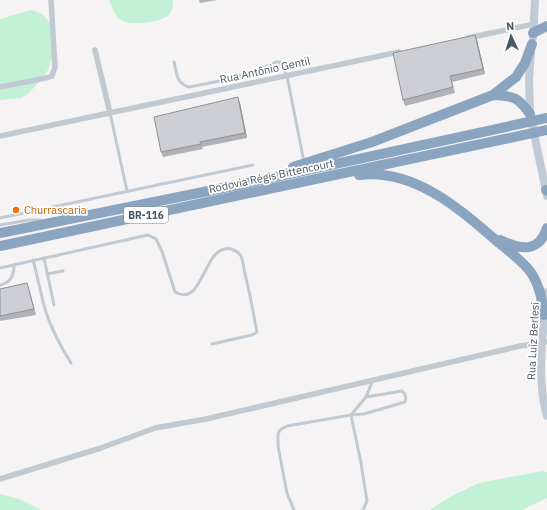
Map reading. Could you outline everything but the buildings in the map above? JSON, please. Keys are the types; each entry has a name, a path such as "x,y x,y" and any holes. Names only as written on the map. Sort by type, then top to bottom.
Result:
{"highway":[{"path":"533,28 547,26"},
{"path":"238,185 372,142 493,96 516,77 525,63 532,44"},
{"path":"493,96 513,98 521,102 530,114"},
{"name":"Rodovia Régis Bittencourt","path":"0,233 238,185 547,118"},
{"name":"Rodovia Régis Bittencourt","path":"0,246 547,130"},
{"path":"291,184 362,174 393,176 423,186 460,211 522,262 532,273 540,288 546,311"},
{"path":"491,236 520,247 531,248 541,242 547,228"}],"street":[{"path":"0,87 52,76 55,67 51,0"},
{"path":"535,0 530,79 530,114 547,192"},
{"path":"464,39 533,28"},
{"path":"95,50 110,113"},
{"name":"Rua Antônio Gentil","path":"0,136 402,52"},
{"name":"Rua Luiz Berlesi","path":"547,292 545,342 541,382 547,416"},
{"path":"0,479 102,448 155,428 206,419 520,346 545,342"}],"lane":[{"path":"174,62 178,80 182,85 189,86 230,78 263,68 276,62 280,62 287,76 304,163"},
{"path":"110,113 127,191"},
{"path":"0,218 253,165"},
{"path":"0,225 29,220 59,221"},
{"path":"0,268 148,235 156,239 162,251 176,292 182,295 187,295 195,289 208,264 218,251 224,248 233,249 240,255 248,284 257,332 252,335 212,344"},
{"path":"44,258 54,305"},
{"path":"33,260 48,317 59,345 71,363"},
{"path":"0,285 11,279 14,272 14,264"},
{"path":"47,274 63,271"},
{"path":"351,415 366,396 373,380"},
{"path":"294,510 287,494 278,446 278,434 280,430 287,426 364,414 392,407 405,402 406,398 402,391 366,396"},
{"path":"351,415 367,501 363,510"}],"green space":[{"path":"109,0 173,0 169,15 160,20 133,23 120,19 114,12"},
{"path":"31,10 38,12 45,17 51,25 54,52 48,70 28,94 21,98 0,100 0,19"},
{"path":"542,471 547,472 547,498 522,510 430,510 448,498 479,483"},
{"path":"0,494 22,500 41,510 0,510"}],"place":[{"name":"Churrascaria","path":"16,210"}]}
